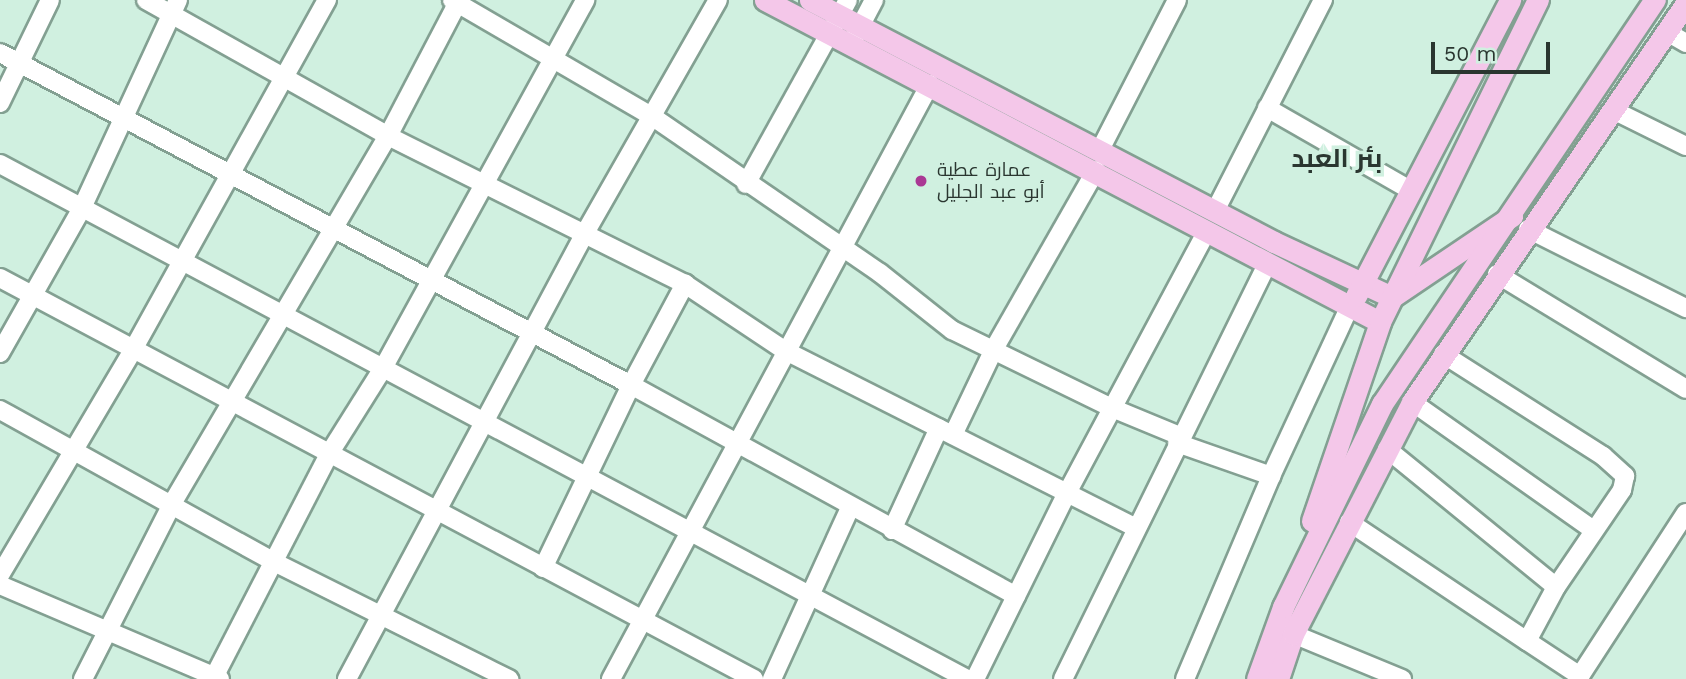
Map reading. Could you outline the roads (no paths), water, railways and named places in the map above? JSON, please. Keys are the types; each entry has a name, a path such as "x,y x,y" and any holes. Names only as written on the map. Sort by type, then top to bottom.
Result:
{"main road":[{"path":"765,0 839,16"},
{"path":"810,0 1101,148 1215,211 1392,297"},
{"path":"1349,308 1510,0"},
{"path":"1256,679 1380,323 1538,0"},
{"path":"1278,679 1293,634 1412,402 1497,274 1520,222 1655,0"},
{"path":"1283,607 1382,404 1438,321 1613,110 1686,4"},
{"path":"839,16 851,44 1096,170 1266,266 1380,323"},
{"path":"1480,57 1503,67"},
{"path":"1392,297 1520,222"},
{"path":"1438,321 1457,334"}],"street":[{"path":"0,103 50,0"},
{"path":"146,0 175,7 286,81 685,284 784,350 1135,527"},
{"path":"0,575 75,450 286,81 327,0"},
{"path":"0,585 216,678 329,454 382,370 427,281 585,0"},
{"path":"347,679 435,508 532,335 585,233 718,0"},
{"path":"851,44 874,0"},
{"path":"1101,148 1177,0"},
{"path":"1215,211 1323,0"},
{"path":"83,679 173,502 388,135 456,1 552,61 653,117 746,184 880,273 928,315 1179,440 1270,475"},
{"path":"0,353 81,210 175,7"},
{"path":"746,184 839,16"},
{"path":"1667,32 1686,43"},
{"path":"0,53 331,231 631,385 850,508 1016,596"},
{"path":"611,679 643,624 784,350 930,84"},
{"path":"1267,108 1412,191"},
{"path":"1613,110 1686,146"},
{"path":"0,164 81,210 967,679"},
{"path":"892,530 1096,170"},
{"path":"1520,222 1686,307"},
{"path":"975,679 1067,493 1206,233"},
{"path":"1063,679 1135,527 1266,266"},
{"path":"1497,274 1686,389"},
{"path":"0,278 435,508 643,624 754,679"},
{"path":"543,568 631,385 685,284"},
{"path":"1185,679 1270,475 1349,308"},
{"path":"1444,354 1622,471 1622,490 1591,529 1527,641"},
{"path":"1412,402 1591,529"},
{"path":"0,410 173,502 274,562 480,672 509,679"},
{"path":"1387,449 1556,587"},
{"path":"772,679 850,508"},
{"path":"1349,522 1579,677 1685,516"},
{"path":"1293,634 1402,679"}],"place":[{"name":"عمارة عطية أبو عبد الجليل","path":"921,181"}],"district":[{"name":"بئر العبد","path":"1337,159"}]}
